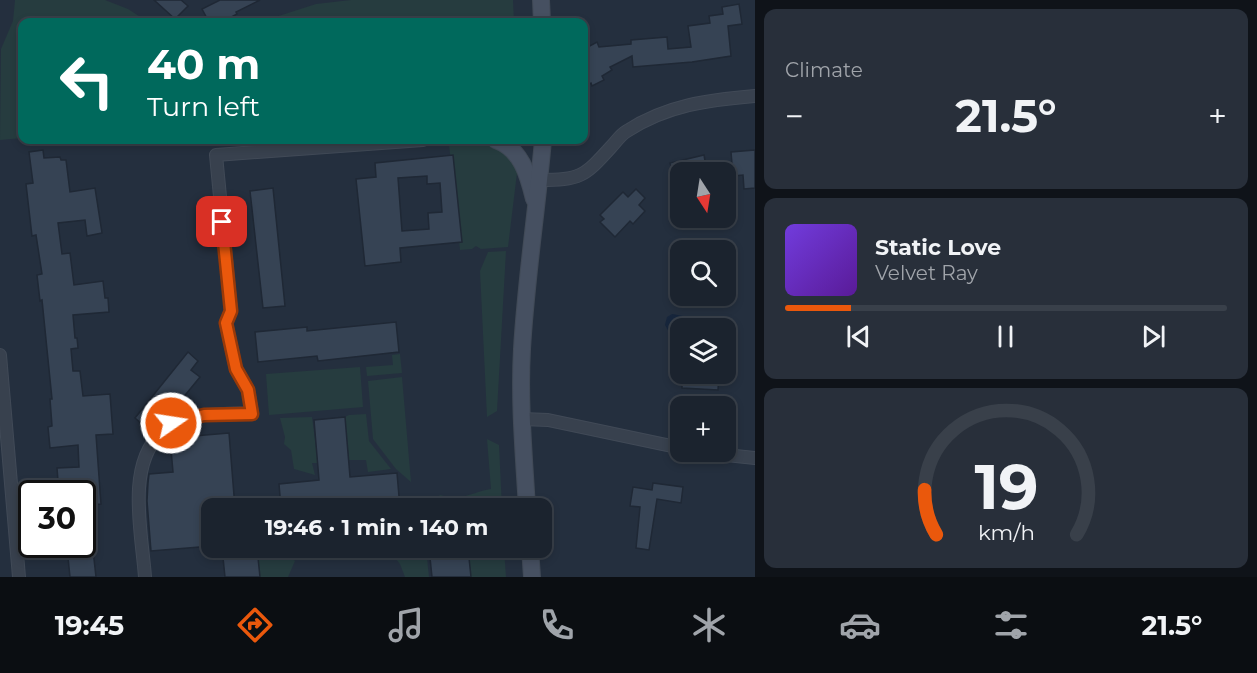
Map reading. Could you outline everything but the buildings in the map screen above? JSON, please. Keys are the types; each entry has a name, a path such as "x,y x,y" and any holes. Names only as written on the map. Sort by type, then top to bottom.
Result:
{"main road":[{"path":"541,0 542,18"},
{"path":"507,144 515,152 525,169 536,207"},
{"path":"527,498 522,419 522,351 527,282 543,144"},
{"path":"531,558 532,577"}],"street":[{"path":"539,180 570,180 591,169 625,132 675,107 754,96"},
{"path":"145,577 139,499 141,464 154,439 171,423 204,415 252,414 248,390 236,369 226,323 231,311 216,155 368,144"},
{"path":"0,355 19,577"},
{"path":"522,419 548,420 670,446"},
{"path":"736,456 754,458"},
{"path":"0,512 14,511"}],"green space":[{"path":"15,0 105,0 128,9 142,18 18,18 18,138 0,140 1,49 13,21"},
{"path":"351,0 513,0 514,18 272,18 316,4"},
{"path":"449,144 521,144 508,247 481,249 476,246 472,249 460,250"},
{"path":"506,251 497,411 487,417 480,271 488,252"},
{"path":"400,354 402,373 367,376 366,367 393,365 392,355"},
{"path":"360,367 363,407 269,415 266,374"},
{"path":"402,377 411,482 396,469 373,439 368,381"},
{"path":"366,414 369,441 391,469 368,472 366,460 349,460 345,417"},
{"path":"312,417 318,463 312,463 315,475 294,469 291,450 284,444 285,437 280,418"},
{"path":"487,439 499,445 502,498 437,498 440,495 461,497 491,489"},
{"path":"258,558 292,558 295,561 288,577 260,577"},
{"path":"395,558 427,558 429,577 405,577"},
{"path":"469,558 505,558 506,577 471,577"}],"water":[{"path":"672,314 694,318 670,318 670,332 665,325 667,317"}],"route":[{"path":"171,423 204,415 252,414 248,390 236,369 226,323 231,311 222,222"}]}
